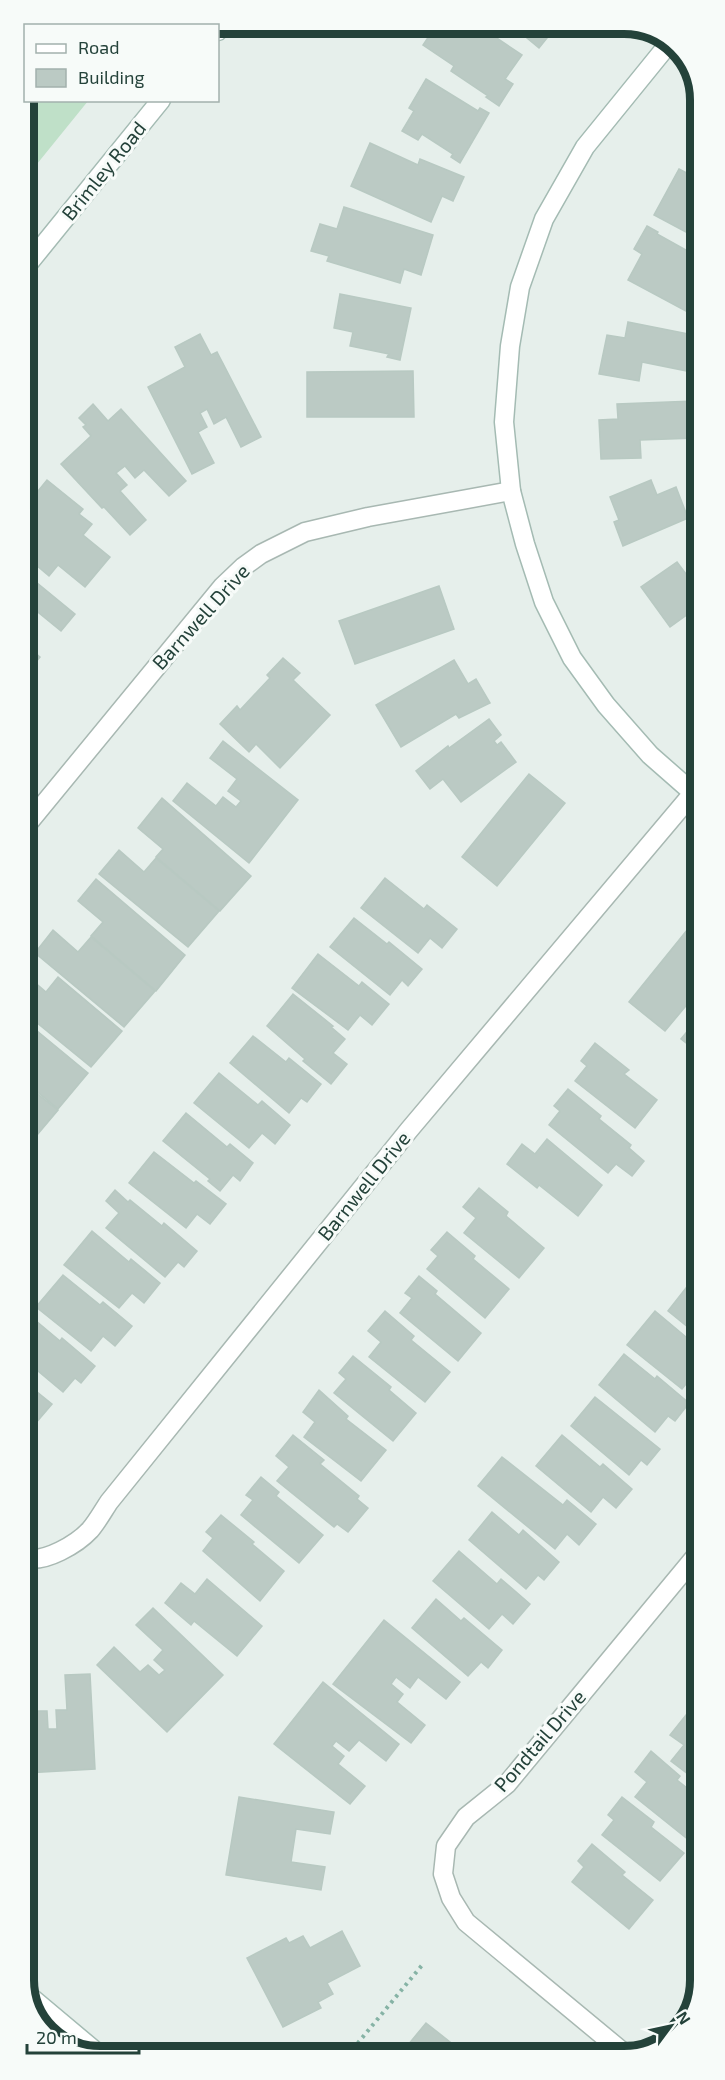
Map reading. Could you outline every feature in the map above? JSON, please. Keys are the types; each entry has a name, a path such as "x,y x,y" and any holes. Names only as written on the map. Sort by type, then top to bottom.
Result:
{"street":[{"path":"665,49 585,147 544,219 520,287 510,346 504,422 511,491 525,544 544,602 572,658 606,705 650,755 690,790"},
{"name":"Brimley Road","path":"34,257 159,102"},
{"name":"Barnwell Drive","path":"34,816 223,586 261,554 306,532 336,524 511,491"},
{"name":"Barnwell Drive","path":"34,1561 65,1549 90,1530 109,1502 409,1130 690,802"},
{"name":"Pondtail Drive","path":"616,2046 466,1922 451,1898 443,1874 446,1846 466,1817 507,1784 690,1563"},
{"path":"39,2004 86,2043"}],"path":[{"path":"356,2045 423,1964"}],"green space":[{"path":"34,102 87,102 34,168"}],"building":[{"path":"430,35 492,35 522,55 505,79 513,84 499,106 451,71 454,66 423,45"},
{"path":"523,35 550,35 539,48"},
{"path":"426,79 478,111 480,108 489,113 460,163 451,157 453,154 422,134 418,140 402,131 414,111 409,108"},
{"path":"370,143 418,165 420,159 464,177 453,201 442,196 431,222 351,186"},
{"path":"679,169 690,175 690,234 654,215"},
{"path":"344,207 433,235 421,275 404,269 400,283 327,261 329,256 311,251 320,224 337,229"},
{"path":"647,226 690,252 690,313 628,280 642,254 634,249"},
{"path":"340,294 411,308 400,360 387,357 389,354 350,346 353,332 334,328"},
{"path":"628,322 690,334 690,372 642,362 639,381 599,374 607,335 625,338"},
{"path":"200,334 211,355 217,352 261,437 241,447 226,417 214,424 207,409 200,413 207,427 198,432 214,463 192,474 148,387 185,367 175,347"},
{"path":"413,371 414,417 307,417 307,372"},
{"path":"690,401 690,438 640,440 641,458 601,459 599,420 618,419 617,404"},
{"path":"93,404 108,421 121,409 186,481 169,496 144,470 135,478 125,466 116,473 127,485 120,491 146,520 130,535 61,464 91,436 83,427 86,425 79,418"},
{"path":"47,480 83,509 79,514 92,524 83,535 110,557 85,587 58,565 49,576 36,565 34,568 34,496"},
{"path":"651,480 657,495 676,487 688,518 623,546 614,522 619,520 610,497"},
{"path":"677,562 686,574 690,571 690,613 670,627 641,587"},
{"path":"34,580 75,614 61,631 34,609"},
{"path":"439,586 454,629 355,664 339,621"},
{"path":"34,652 40,657 34,664"},
{"path":"283,658 300,673 293,680 330,715 280,768 256,744 249,752 220,724 237,706 240,710 270,678 267,675"},
{"path":"454,660 468,684 476,679 490,703 459,718 456,714 401,747 376,705"},
{"path":"489,719 501,735 494,741 497,745 501,742 516,762 461,802 443,779 430,789 416,771"},
{"path":"223,741 298,800 249,863 173,801 187,783 216,806 223,797 236,807 241,801 228,791 237,779 210,758"},
{"path":"529,774 565,803 497,886 462,857"},
{"path":"162,798 251,876 220,911 156,857 163,849 138,828"},
{"path":"119,850 144,872 156,858 219,911 188,947 99,874"},
{"path":"385,878 424,909 427,905 457,929 442,948 430,938 418,953 361,908"},
{"path":"96,879 185,955 156,991 91,936 103,922 78,901"},
{"path":"354,918 422,969 408,986 402,980 390,995 330,947"},
{"path":"690,926 690,1001 665,1031 629,1002"},
{"path":"53,930 78,952 91,937 155,991 124,1027 35,953"},
{"path":"318,954 359,986 362,982 389,1004 372,1025 360,1015 348,1030 292,988"},
{"path":"58,977 122,1031 91,1067 34,1020 34,982 46,992"},
{"path":"293,994 333,1026 331,1027 345,1039 333,1053 347,1064 331,1084 267,1026"},
{"path":"34,1028 88,1073 58,1109 34,1089"},
{"path":"690,1028 690,1046 681,1039"},
{"path":"253,1036 286,1062 289,1058 321,1084 307,1102 301,1098 289,1113 230,1063"},
{"path":"595,1043 629,1070 624,1074 657,1100 635,1128 575,1081 587,1066 581,1061"},
{"path":"219,1073 258,1105 262,1101 290,1125 275,1144 262,1133 249,1148 194,1103"},
{"path":"568,1089 601,1116 599,1119 631,1145 629,1148 644,1161 632,1176 616,1164 608,1173 549,1125 560,1111 554,1106"},
{"path":"34,1091 58,1110 34,1139"},
{"path":"186,1113 227,1147 230,1144 253,1163 240,1181 233,1175 220,1191 208,1181 210,1179 163,1141"},
{"path":"547,1139 602,1185 578,1216 539,1185 537,1188 507,1164 522,1144 535,1154"},
{"path":"154,1152 226,1204 210,1224 197,1214 186,1228 129,1183"},
{"path":"479,1188 508,1212 506,1216 544,1248 519,1278 464,1233 476,1218 463,1207"},
{"path":"115,1190 162,1226 164,1223 197,1251 184,1267 178,1262 165,1277 106,1228 119,1213 106,1201"},
{"path":"92,1231 129,1262 131,1259 160,1283 144,1303 132,1293 119,1308 64,1265"},
{"path":"447,1232 475,1256 473,1259 509,1289 485,1318 427,1269 438,1256 431,1250"},
{"path":"63,1275 100,1305 103,1302 132,1326 115,1346 103,1336 91,1351 36,1307"},
{"path":"419,1276 437,1291 435,1294 481,1333 458,1361 400,1313 412,1298 405,1293"},
{"path":"690,1283 690,1329 668,1311"},
{"path":"385,1311 414,1336 411,1340 450,1372 425,1402 369,1357 381,1342 368,1331"},
{"path":"655,1311 690,1340 690,1379 682,1389 627,1345"},
{"path":"34,1319 60,1341 62,1338 95,1366 81,1383 75,1378 63,1392 34,1368"},
{"path":"624,1354 655,1379 657,1376 689,1403 675,1421 668,1416 655,1432 599,1385"},
{"path":"353,1356 391,1387 389,1390 416,1413 393,1441 334,1393 346,1379 339,1373"},
{"path":"34,1389 52,1404 34,1423"},
{"path":"319,1390 348,1416 346,1419 386,1450 361,1481 304,1437 315,1422 303,1412"},
{"path":"595,1397 660,1449 647,1465 641,1460 629,1475 571,1426"},
{"path":"293,1435 324,1460 320,1464 359,1496 357,1499 368,1508 348,1532 337,1524 334,1527 277,1481 289,1467 276,1456"},
{"path":"562,1435 600,1467 603,1464 632,1489 616,1508 603,1497 591,1512 536,1466"},
{"path":"502,1457 563,1505 567,1500 596,1524 579,1545 567,1534 555,1549 478,1486"},
{"path":"261,1477 279,1492 276,1496 323,1535 299,1563 241,1515 253,1500 246,1495"},
{"path":"492,1512 519,1535 523,1530 559,1562 544,1580 538,1575 526,1589 469,1540"},
{"path":"221,1515 284,1571 260,1601 203,1551 213,1538 206,1532"},
{"path":"459,1551 497,1584 501,1579 530,1604 513,1624 502,1614 489,1629 433,1581"},
{"path":"207,1579 262,1626 237,1656 194,1621 191,1625 165,1603 181,1583 195,1594"},
{"path":"436,1599 461,1621 464,1618 502,1650 488,1668 481,1662 468,1676 412,1628"},
{"path":"153,1608 223,1675 167,1732 97,1665 114,1647 140,1672 148,1665 159,1675 165,1670 154,1660 163,1650 136,1625"},
{"path":"384,1620 460,1682 446,1699 418,1677 410,1688 396,1677 391,1684 403,1694 397,1702 425,1725 411,1743 333,1684"},
{"path":"90,1674 95,1769 34,1773 34,1693 35,1711 47,1711 48,1729 57,1729 56,1710 67,1710 65,1675"},
{"path":"323,1682 399,1744 386,1761 359,1740 349,1751 336,1741 332,1746 344,1756 338,1764 365,1786 350,1804 274,1744"},
{"path":"686,1715 690,1718 690,1776 671,1761 684,1745 670,1735"},
{"path":"651,1751 680,1776 677,1780 690,1790 690,1841 635,1797 647,1782 635,1772"},
{"path":"239,1797 334,1812 330,1834 296,1829 291,1862 325,1867 321,1890 226,1875"},
{"path":"622,1797 654,1822 651,1827 684,1853 660,1881 602,1835 614,1820 608,1815"},
{"path":"592,1844 625,1872 622,1875 653,1900 629,1929 572,1882 584,1867 578,1861"},
{"path":"342,1931 360,1966 327,1983 333,1994 318,2002 321,2008 283,2027 247,1958 286,1938 289,1943 303,1936 310,1948"},
{"path":"426,2023 455,2046 407,2046"}]}
